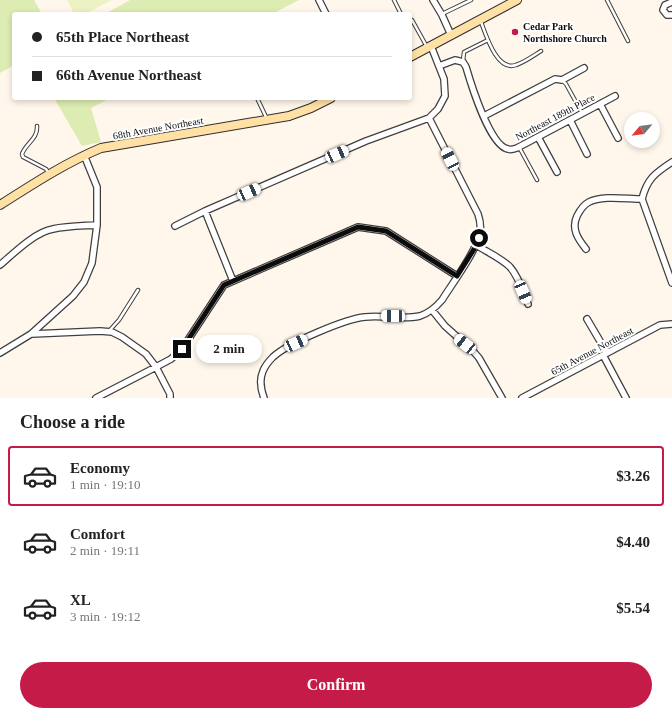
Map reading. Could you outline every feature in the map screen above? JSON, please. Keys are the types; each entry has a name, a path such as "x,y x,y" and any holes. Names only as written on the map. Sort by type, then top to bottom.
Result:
{"street":[{"path":"319,0 325,12"},
{"path":"433,0 451,35"},
{"path":"412,56 517,0"},
{"path":"672,2 666,5 663,10 666,16 672,15"},
{"path":"174,226 366,141 429,118 438,109 445,96 444,79 429,47"},
{"path":"439,66 455,60 463,62"},
{"name":"Northeast 189th Place","path":"463,62 478,104 496,140 502,147 508,150 519,147 615,96"},
{"path":"484,116 555,78 562,80 584,68"},
{"name":"68th Avenue Northeast","path":"0,205 49,174 84,155 101,148 289,116 327,100"},
{"path":"600,104 618,138"},
{"path":"264,398 260,383 262,373 270,360 284,349 326,329 356,318 371,316 415,317 432,310 442,300 476,246 481,228 478,214 429,118"},
{"path":"570,120 587,154"},
{"path":"538,137 557,172"},
{"path":"0,353 31,334 73,296 84,282 92,263 96,225 97,187 84,155"},
{"path":"672,162 657,171 649,180 642,199 672,283"},
{"path":"586,249 577,238 574,228 576,219 581,209 589,202 600,198 642,199"},
{"path":"205,211 233,281"},
{"path":"0,265 39,234 52,229 96,225"},
{"path":"96,398 156,367 182,349 224,285 358,227 386,231 457,276"},
{"path":"476,246 501,260 511,268 518,279 528,304"},
{"path":"432,310 445,326 479,358 502,398"},
{"path":"587,319 592,325 626,398"},
{"name":"65th Avenue Northeast","path":"522,398 660,325 672,324"},
{"path":"31,334 100,331 122,337 146,354 156,367 170,394 170,398"}],"lane":[{"path":"394,0 399,12"},
{"path":"442,15 471,0"},
{"path":"607,0 628,41"},
{"path":"412,20 429,47"},
{"path":"480,20 496,57 504,64 514,66 542,51"},
{"path":"463,62 464,52 488,40"},
{"path":"562,80 566,84 582,114"},
{"path":"258,100 268,119"},
{"path":"37,126 38,131 36,136 23,150 22,154 23,157 46,170 49,174"},
{"path":"519,147 537,180"},
{"path":"108,332 119,320 138,290"}],"green space":[{"path":"0,0 34,0 41,12 12,12 12,66 0,73"},
{"path":"67,0 112,0 89,12 73,12"},
{"path":"130,0 299,0 276,12 109,12"},
{"path":"55,100 106,100 91,108 101,142 82,146"}],"place":[{"name":"Cedar Park Northshore Church","path":"515,32"}],"route":[{"path":"182,349 224,285 358,227 386,231 457,276 476,246 479,238"}]}
